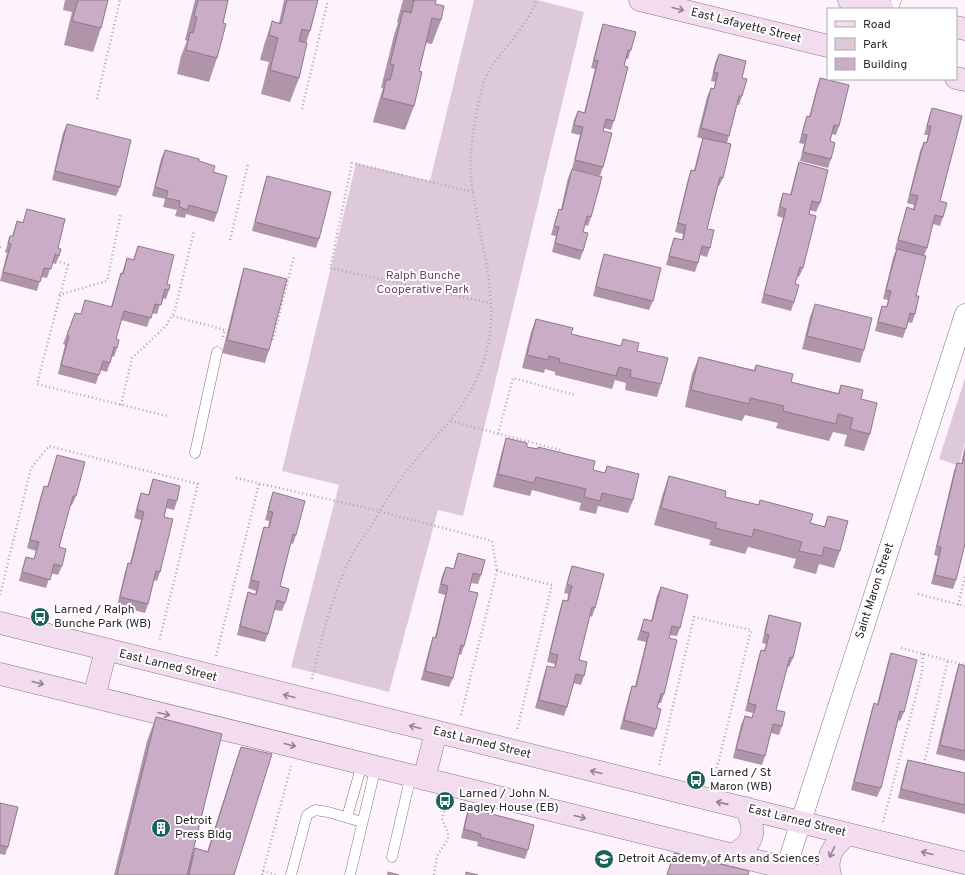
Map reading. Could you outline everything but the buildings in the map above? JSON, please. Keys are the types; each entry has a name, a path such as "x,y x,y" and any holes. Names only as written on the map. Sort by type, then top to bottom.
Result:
{"street":[{"name":"East Lafayette Street","path":"640,0 827,46"},
{"path":"849,0 879,8"},
{"name":"Saint Maron Street","path":"786,868 965,314"},
{"name":"East Larned Street","path":"0,623 965,863"},
{"path":"94,697 106,650"},
{"path":"0,674 814,875"},
{"path":"418,777 436,732"},
{"path":"732,855 745,848 752,838 752,822 746,808"},
{"path":"830,875 828,866 830,853 838,842 848,834"}],"lane":[{"path":"195,453 218,352"},
{"path":"347,818 369,765"},
{"path":"350,875 362,822 369,765"},
{"path":"392,857 418,777"},
{"path":"291,875 307,815 315,810 328,812 362,822"}],"path":[{"path":"97,99 120,0"},
{"path":"302,110 328,0"},
{"path":"311,684 328,616 355,549 379,511 415,460 451,421 474,387 485,358 489,334 490,303 484,248 473,192 472,147 478,107 484,83 495,62 528,17 537,0"},
{"path":"473,192 352,163 330,268 490,303"},
{"path":"230,240 248,164"},
{"path":"59,296 107,282 121,213"},
{"path":"121,405 132,358 166,326 173,316 178,303 194,231"},
{"path":"273,340 294,256"},
{"path":"60,262 68,264 37,384 167,416"},
{"path":"173,316 226,330 218,352"},
{"path":"498,434 513,378 575,395"},
{"path":"451,421 560,450"},
{"path":"0,595 31,468 49,446 198,484 159,642"},
{"path":"236,478 379,511 492,541 497,571 461,715"},
{"path":"216,656 259,484"},
{"path":"497,571 552,585 517,730"},
{"path":"958,605 965,577"},
{"path":"918,594 965,606"},
{"path":"659,765 694,617 751,630 714,779"},
{"path":"902,648 965,665"},
{"path":"884,822 920,680 923,654"},
{"path":"924,764 948,660"},
{"path":"916,762 931,766"},
{"path":"277,875 262,873 289,772"},
{"path":"434,875 437,856 448,838 448,832 442,820 444,809"}],"green space":[{"name":"Ralph Bunche Cooperative Park","path":"474,0 537,0 584,12 463,516 438,510 389,692 291,667 339,485 282,471 356,163 430,181"},
{"path":"965,378 965,442 959,466 939,459"}],"place":[{"name":"Larned / Ralph Bunche Park (WB)","path":"40,617"},
{"name":"Larned / St Maron (WB)","path":"696,780"},
{"name":"Larned / John N. Bagley House (EB)","path":"445,801"},
{"name":"Detroit Press Bldg","path":"161,828"},
{"name":"Detroit Academy of Arts and Sciences","path":"604,859"}]}
